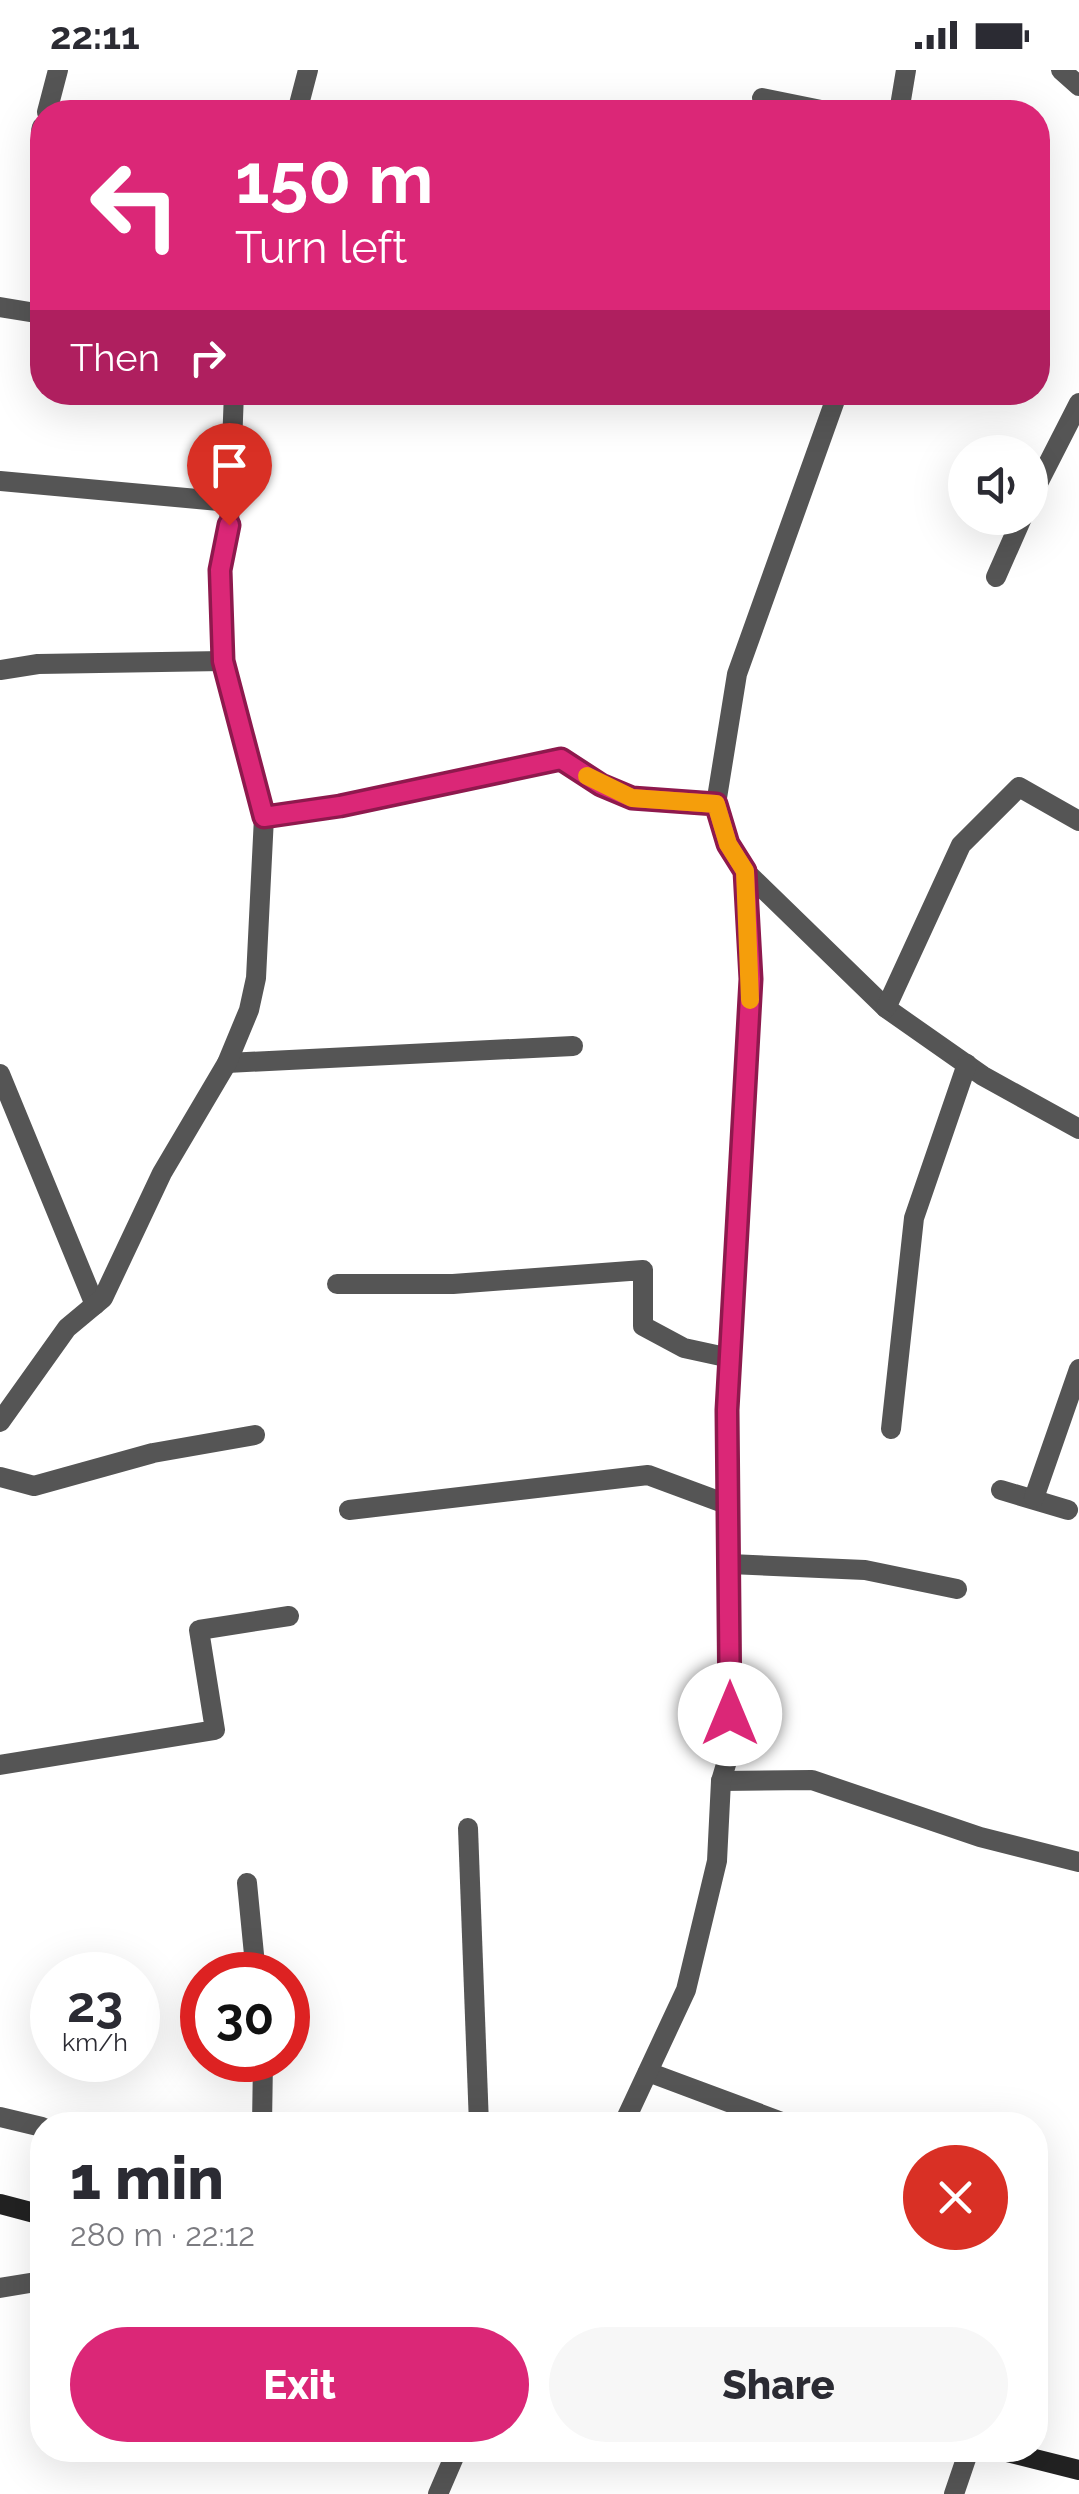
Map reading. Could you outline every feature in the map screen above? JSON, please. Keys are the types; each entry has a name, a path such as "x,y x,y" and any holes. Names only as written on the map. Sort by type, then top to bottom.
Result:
{"main road":[{"path":"0,2204 30,2212"},
{"path":"1047,2462 1079,2470"}],"street":[{"path":"49,100 58,70"},
{"path":"300,100 308,70"},
{"path":"901,100 906,70"},
{"path":"1061,70 1079,86"},
{"path":"762,98 772,100"},
{"path":"0,307 30,312"},
{"path":"1048,464 1079,403"},
{"path":"0,1422 67,1328 103,1298 162,1173 227,1062 249,1010 256,978 264,817 223,661 220,570 230,502 234,405"},
{"path":"833,405 737,674 716,804 728,844 745,871 886,1008 967,1064 1079,1129"},
{"path":"0,481 230,502"},
{"path":"996,577 1015,535"},
{"path":"0,670 38,664 223,661"},
{"path":"264,817 340,806 561,759 601,785 632,798 716,804"},
{"path":"886,1008 961,846 1019,787 1079,820"},
{"path":"629,2112 686,1990 717,1861 721,1781 730,1752 730,1358 751,979 745,871"},
{"path":"227,1062 574,1046"},
{"path":"891,1429 914,1218 967,1064"},
{"path":"0,1074 95,1305"},
{"path":"337,1284 454,1284 643,1270 643,1326 684,1348 730,1358"},
{"path":"1034,1498 1079,1368"},
{"path":"0,1477 34,1486 153,1453 255,1435"},
{"path":"350,1510 648,1475 729,1505"},
{"path":"1001,1490 1068,1510"},
{"path":"730,1564 864,1570 956,1589"},
{"path":"0,1765 215,1730 199,1630 289,1616"},
{"path":"721,1781 812,1780 980,1836 1079,1862"},
{"path":"468,1828 479,2112"},
{"path":"248,1884 254,1952"},
{"path":"648,2072 755,2112"},
{"path":"262,2112 263,2082"},
{"path":"0,2117 30,2124"},
{"path":"0,2288 30,2283"},
{"path":"438,2494 452,2462"},
{"path":"954,2494 965,2462"}],"slow traffic":[{"path":"587,776 632,798 716,804 728,844 745,871 750,1000"}],"route":[{"path":"229,525 220,570 223,661 264,817 340,806 561,759 601,785 632,798 716,804 728,844 745,871 751,979 727,1410 730,1714"}]}
